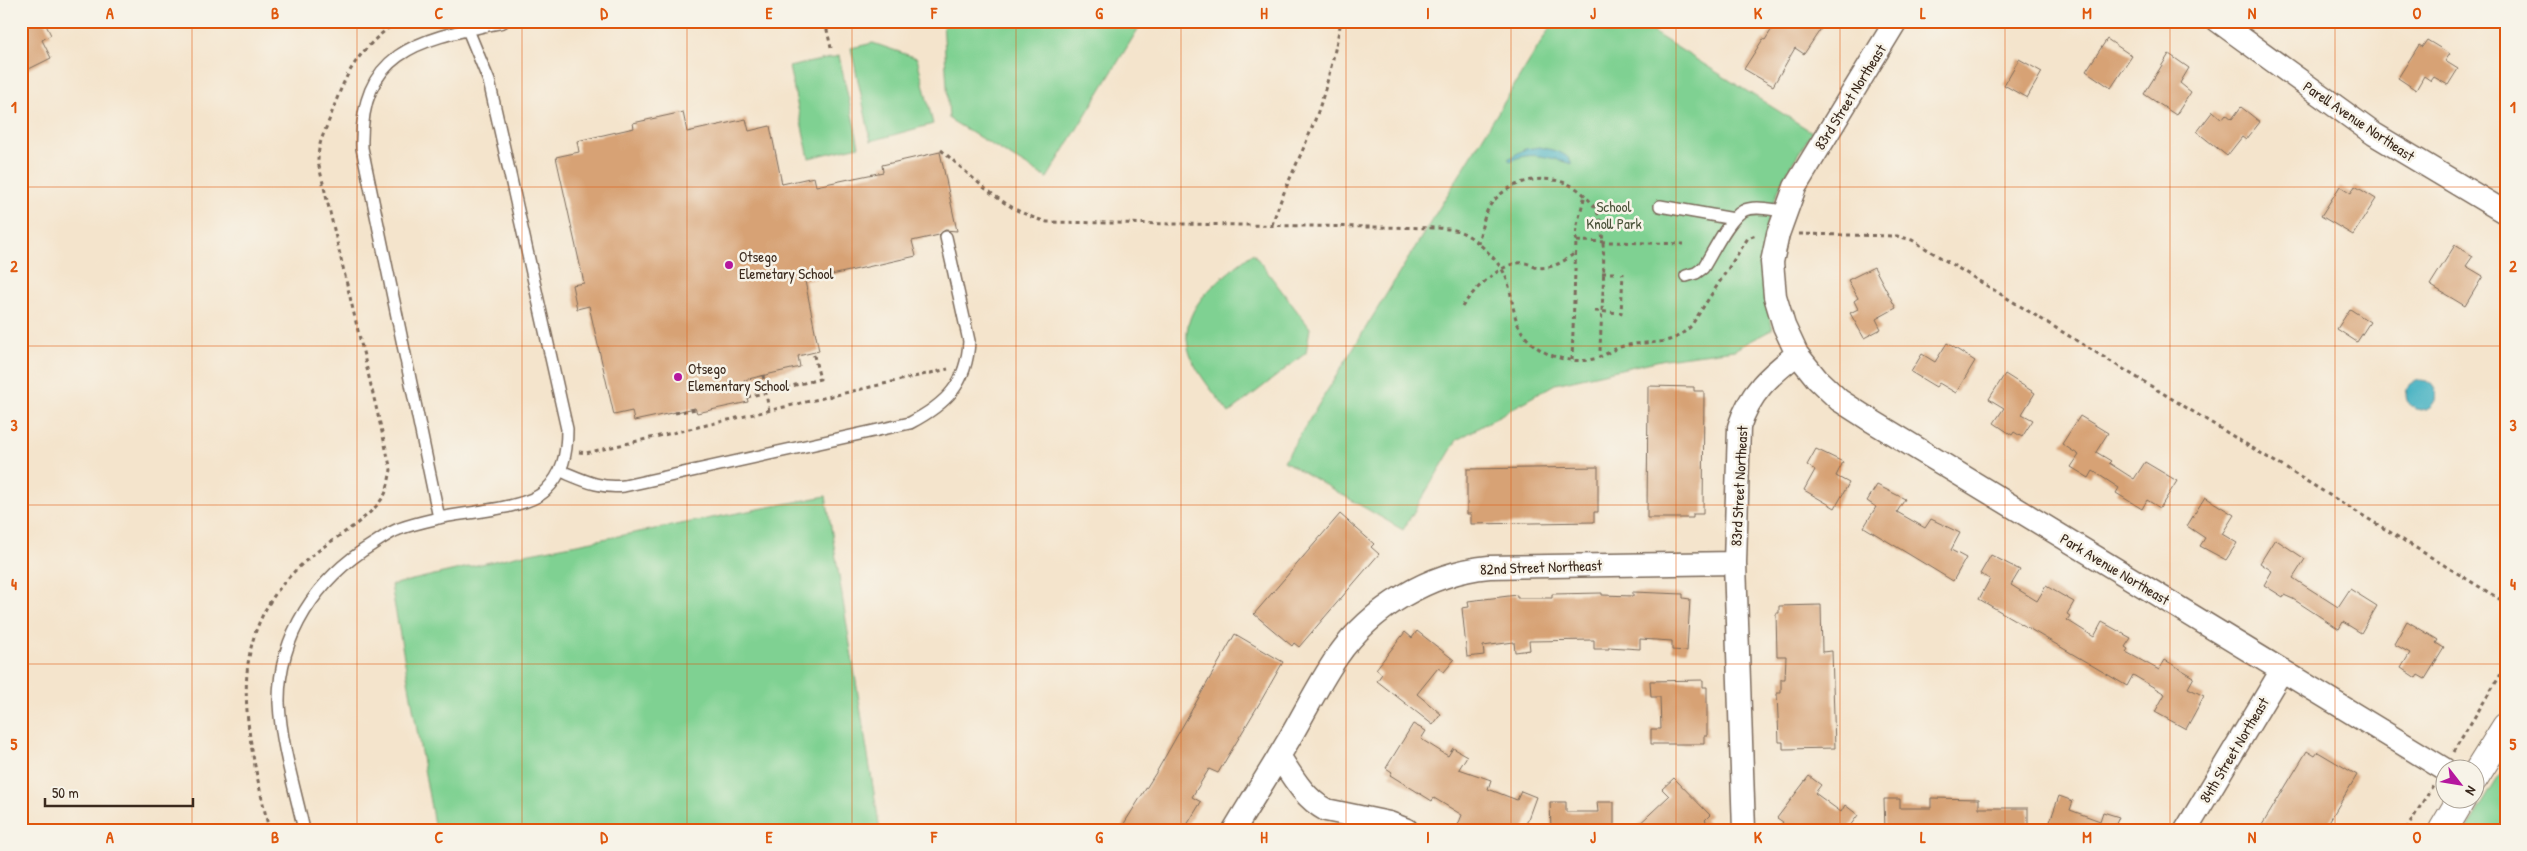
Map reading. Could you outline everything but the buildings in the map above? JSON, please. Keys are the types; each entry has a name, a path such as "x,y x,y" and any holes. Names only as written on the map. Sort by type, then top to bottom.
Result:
{"street":[{"name":"83rd Street Northeast","path":"1744,830 1735,563 1739,426 1755,391 1797,354 1784,326 1775,296 1772,262 1785,211 1795,187 1896,21"},
{"name":"Parell Avenue Northeast","path":"2218,21 2374,134 2506,213"},
{"name":"Park Avenue Northeast","path":"1797,354 1817,379 1839,400 2282,670 2434,771"},
{"name":"82nd Street Northeast","path":"1234,830 1337,657 1364,626 1384,608 1415,589 1442,578 1480,568 1512,565 1735,563"},
{"name":"84th Street Northeast","path":"2186,830 2282,670"},
{"path":"2484,762 2506,727"},
{"path":"1279,756 1308,797 1318,806 1326,810 1389,823 1407,830"},
{"path":"2443,830 2456,808"}],"lane":[{"path":"439,518 362,148 362,122 368,98 377,78 390,62 404,52 426,40 503,22"},
{"path":"304,830 283,735 280,703 287,648 312,597 332,574 352,557 397,530 439,518 527,502 544,492 561,471 567,451 567,430 489,81 468,30"},
{"path":"1660,206 1734,219"},
{"path":"1686,276 1696,273 1703,268 1734,219 1742,211 1754,208 1785,211"},
{"path":"561,471 594,485 609,488 624,486 910,423 943,403 963,374 966,365 968,341 946,237"}],"path":[{"path":"269,830 249,739 245,710 248,658 255,635 276,592 312,555 354,526 370,511 384,495 391,470 318,162 318,144 346,76 356,59 397,21"},
{"path":"825,21 831,48"},
{"path":"1272,225 1280,199 1313,125 1330,71 1341,21"},
{"path":"941,150 1006,205 1029,217 1048,222 1439,228 1462,232 1478,244 1502,270 1509,284 1518,324 1525,336 1544,352 1572,360 1600,356 1625,346 1667,343 1681,336 1691,326 1748,238 1762,233 1897,236 1912,240 2506,603"},
{"path":"1478,244 1483,220 1490,206 1509,188 1524,181 1542,179 1572,185 1585,195 1597,210 1603,242 1600,356"},
{"path":"1572,360 1577,224 1585,195"},
{"path":"1576,241 1684,244"},
{"path":"1462,307 1478,286 1502,270 1524,263 1535,267 1548,267 1561,263 1576,253"},
{"path":"1602,273 1617,273"},
{"path":"1595,311 1621,312 1623,273"},
{"path":"747,397 820,379 813,352"},
{"path":"567,451 586,453 966,365"},
{"path":"763,375 769,411"},
{"path":"675,413 696,409"},
{"path":"2457,747 2506,666"},
{"path":"2406,830 2434,785"}],"green space":[{"path":"943,21 1143,21 1047,178 949,119"},
{"name":"School Knoll Park","path":"1554,21 1635,21 1812,132 1782,182 1767,225 1764,242 1763,275 1773,329 1734,350 1665,359 1555,384 1457,440 1403,530 1284,461"},
{"path":"873,43 917,58 933,124 871,141 851,48"},
{"path":"839,56 859,146 809,158 789,67"},
{"path":"1253,253 1310,328 1306,353 1229,413 1205,382 1194,364 1188,347 1187,332 1190,317 1197,304 1207,292"},
{"path":"826,496 880,830 435,830 391,585 520,555"},
{"path":"2506,765 2506,822 2501,830 2466,830 2480,808 2484,808 2484,801"}],"water":[{"path":"1540,147 1563,154 1572,164 1541,156 1526,156 1510,161 1508,159 1525,149"},
{"path":"2421,380 2432,384 2436,395 2432,406 2421,410 2410,406 2406,395 2410,384"}],"place":[{"name":"Otsego Elemetary School","path":"729,265"},
{"name":"Otsego Elementary School","path":"678,377"}]}
